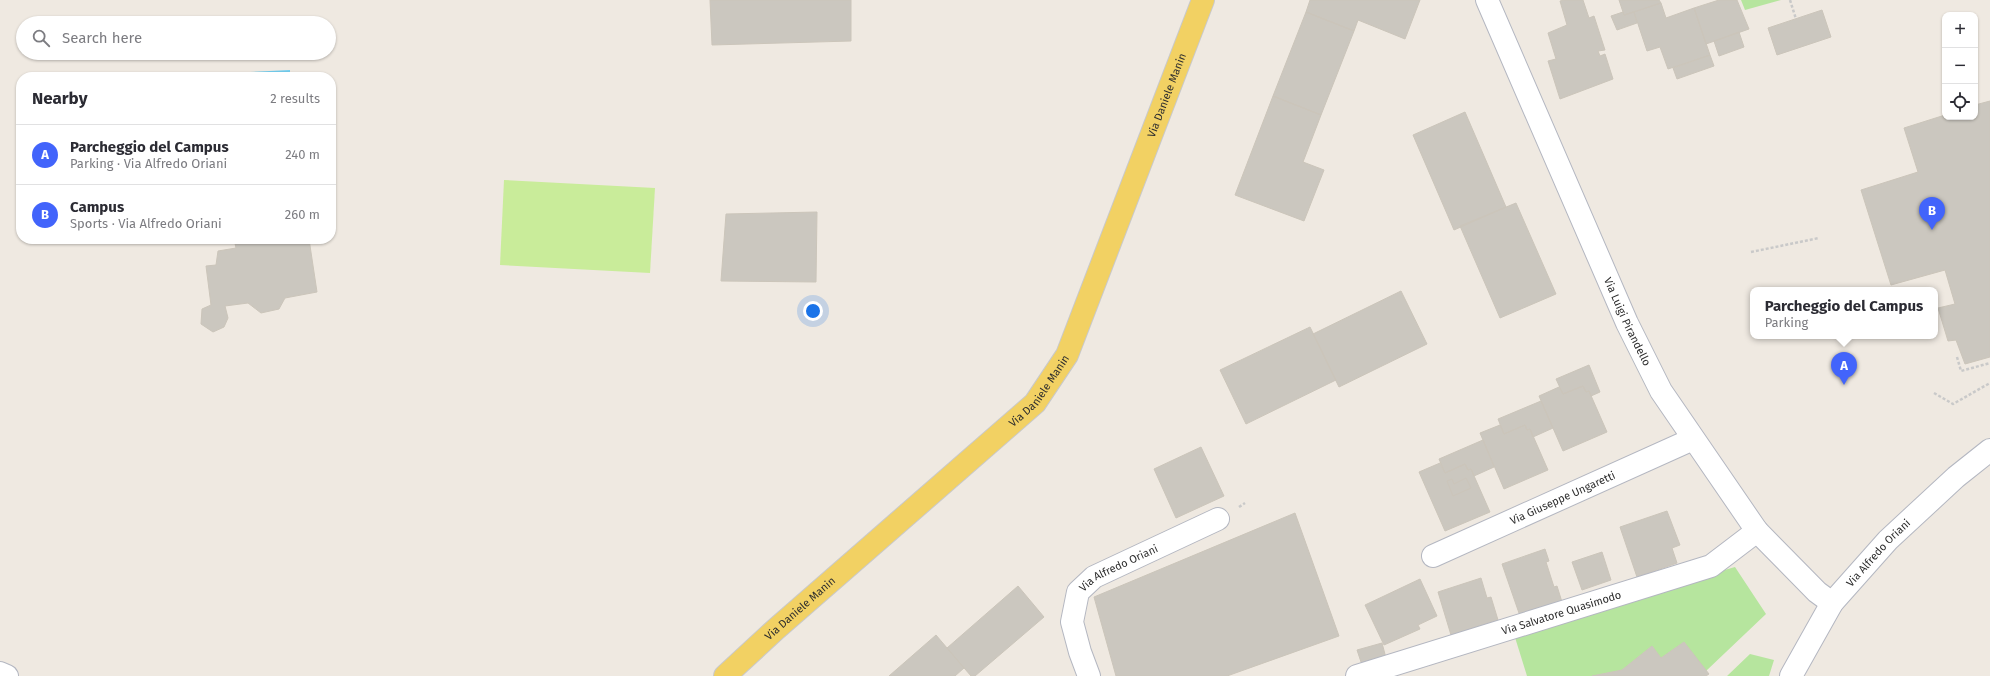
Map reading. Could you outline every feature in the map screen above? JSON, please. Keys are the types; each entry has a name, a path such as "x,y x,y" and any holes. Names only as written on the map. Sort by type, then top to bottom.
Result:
{"main road":[{"name":"Via Daniele Manin","path":"725,676 782,624 1035,403 1067,355 1203,0"}],"street":[{"name":"Via Luigi Pirandello","path":"1487,0 1627,323 1661,391 1757,531 1817,592 1832,603"},
{"name":"Via Giuseppe Ungaretti","path":"1432,556 1693,439"},
{"name":"Via Alfredo Oriani","path":"1791,676 1832,603 1888,540 1956,477 1990,450"},
{"name":"Via Alfredo Oriani","path":"1089,676 1072,622 1078,592 1094,577 1218,519"},
{"name":"Via Salvatore Quasimodo","path":"1357,676 1711,566 1757,531"},
{"path":"0,673 7,676"}],"path":[{"path":"1790,0 1796,19"},
{"path":"1751,252 1819,238"},
{"path":"1957,357 1961,371 1990,363"},
{"path":"1934,393 1952,404 1990,383"}],"green space":[{"path":"1741,0 1781,0 1745,10"},
{"path":"504,180 655,188 650,273 500,265"},
{"path":"1735,567 1766,614 1706,671 1684,642 1661,658 1652,646 1622,670 1592,676 1527,676 1513,631"},
{"path":"1750,654 1774,660 1769,676 1727,676"}],"water":[{"path":"290,70 290,72 248,72"}],"building":[{"path":"710,0 851,0 851,41 712,45"},
{"path":"1310,0 1420,0 1405,39 1358,20 1354,31 1306,12"},
{"path":"1583,0 1589,18 1594,16 1605,50 1598,51 1600,56 1605,54 1613,79 1560,99 1548,61 1556,59 1548,33 1567,25 1560,1"},
{"path":"1619,0 1659,0 1661,3 1624,15"},
{"path":"1719,0 1737,0 1749,29 1706,44 1694,8"},
{"path":"1661,3 1666,18 1694,8 1710,55 1668,69 1660,47 1647,51 1634,12"},
{"path":"1822,10 1831,37 1777,55 1768,28"},
{"path":"1306,12 1354,31 1321,115 1273,96"},
{"path":"1623,12 1624,15 1634,12 1637,23 1617,30 1611,16"},
{"path":"1739,32 1744,47 1719,56 1714,41"},
{"path":"1710,55 1714,66 1677,79 1673,68"},
{"path":"1273,96 1321,115 1303,162 1324,170 1304,221 1235,195"},
{"path":"1990,101 1990,357 1965,364 1956,340 1948,341 1938,308 1955,304 1945,270 1891,285 1861,190 1918,172 1904,128 1942,116 1942,120 1978,120 1978,104"},
{"path":"1465,112 1506,207 1454,230 1413,135"},
{"path":"1516,203 1556,294 1500,318 1460,226"},
{"path":"817,212 816,282 721,281 726,214"},
{"path":"235,244 310,244 317,292 285,298 279,309 261,313 248,303 225,306 228,318 224,327 213,332 201,324 202,309 211,305 206,266 216,265 218,251 236,248"},
{"path":"1401,291 1427,344 1339,387 1313,334"},
{"path":"1310,327 1336,380 1246,424 1220,370"},
{"path":"1589,365 1600,392 1591,396 1589,391 1586,392 1583,386 1563,394 1556,379"},
{"path":"1583,386 1586,392 1589,391 1607,432 1563,451 1539,396 1559,387 1563,394"},
{"path":"1541,401 1553,428 1533,437 1530,429 1527,430 1525,425 1504,434 1498,419"},
{"path":"1500,425 1504,434 1525,425 1527,430 1530,429 1548,470 1504,489 1480,433"},
{"path":"1483,440 1494,467 1474,476 1471,469 1468,470 1465,464 1445,473 1439,459"},
{"path":"1201,447 1224,496 1176,518 1154,469"},
{"path":"1440,463 1445,473 1465,464 1468,470 1471,469 1490,512 1445,531 1419,472"},
{"path":"1466,478 1471,488 1453,496 1447,481 1452,479 1454,484"},
{"path":"1667,511 1680,545 1672,548 1677,563 1637,577 1620,527"},
{"path":"1295,513 1339,636 1227,676 1116,676 1094,597"},
{"path":"1545,549 1549,561 1546,562 1554,587 1557,586 1562,602 1520,616 1502,564"},
{"path":"1602,552 1611,580 1582,590 1572,562"},
{"path":"1481,578 1487,598 1491,597 1498,620 1451,635 1438,592"},
{"path":"1420,579 1437,616 1418,625 1420,629 1384,645 1365,605"},
{"path":"1018,586 1044,617 975,676 971,676 947,648"},
{"path":"936,635 964,668 955,676 889,676"},
{"path":"1684,642 1709,674 1706,676 1592,676 1622,670 1652,646 1661,658"},
{"path":"1382,643 1386,658 1362,665 1357,650"}],"place":[{"name":"Campus","path":"1932,230"},
{"name":"Parcheggio del Campus","path":"1844,385"}]}
